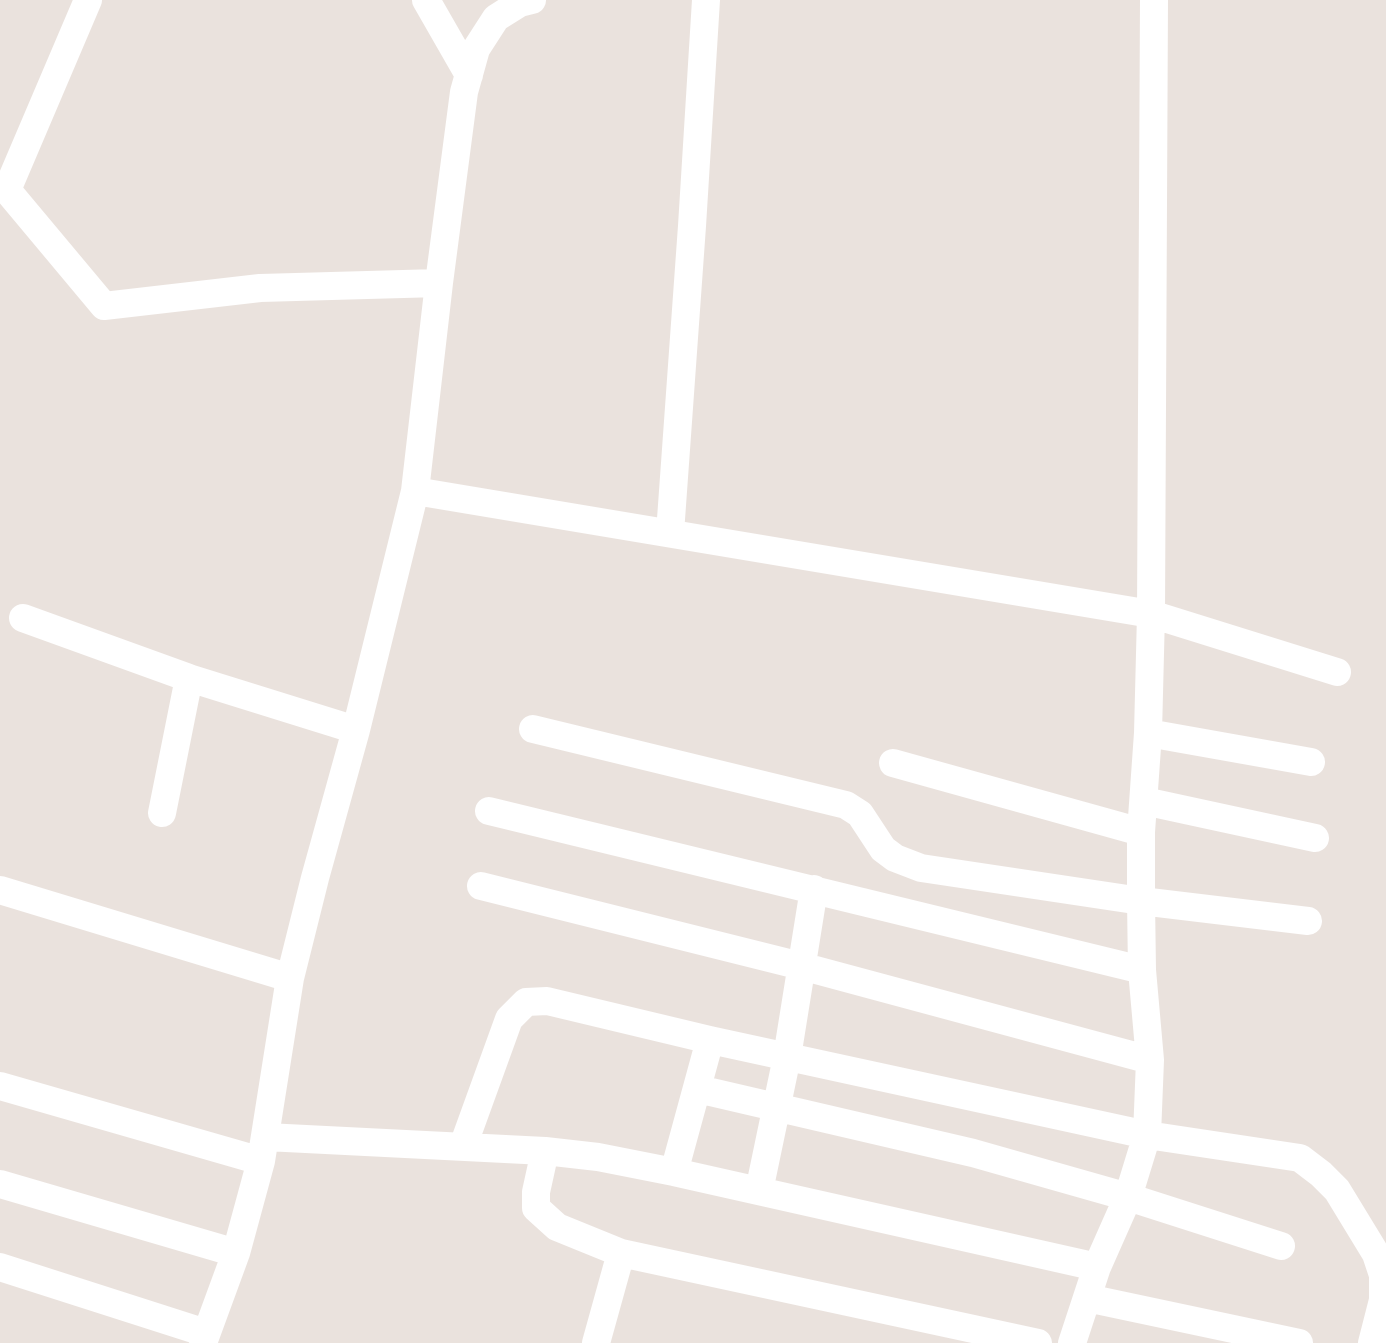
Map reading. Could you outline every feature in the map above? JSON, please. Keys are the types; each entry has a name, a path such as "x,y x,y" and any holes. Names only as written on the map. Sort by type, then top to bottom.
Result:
{"street":[{"path":"88,0 3,189 104,306 260,288 439,283"},
{"path":"426,0 469,75"},
{"path":"0,1267 204,1338 236,1253 263,1149 290,978 315,878 356,730 415,491 439,283 464,92 476,49 493,9 532,0"},
{"path":"670,533 692,236 706,0"},
{"path":"1072,1343 1097,1267 1128,1197 1147,1135 1150,1060 1142,970 1140,901 1141,832 1148,732 1150,614 1154,0"},
{"path":"415,491 1150,614 1337,672"},
{"path":"23,618 189,678 356,730"},
{"path":"162,813 189,678"},
{"path":"533,728 846,805 860,814 883,849 895,858 921,868 1140,901 1308,921"},
{"path":"1148,732 1311,762"},
{"path":"893,763 1141,832"},
{"path":"1144,801 1315,838"},
{"path":"489,811 1142,970"},
{"path":"481,886 801,966 1150,1060"},
{"path":"0,890 290,978"},
{"path":"759,1191 787,1057 814,890"},
{"path":"462,1146 509,1018 526,1002 547,1001 710,1040 1147,1135 1300,1158 1338,1190 1376,1254 1383,1275 1383,1300 1372,1343"},
{"path":"674,1172 710,1040"},
{"path":"0,1086 263,1149 462,1146 545,1151 598,1157 674,1172 1097,1267"},
{"path":"698,1089 972,1153 1128,1197 1281,1246"},
{"path":"545,1151 536,1192 536,1208 557,1227 621,1253 1038,1343"},
{"path":"0,1184 236,1253"},
{"path":"604,1341 621,1253"},
{"path":"1087,1298 1299,1343"}]}
